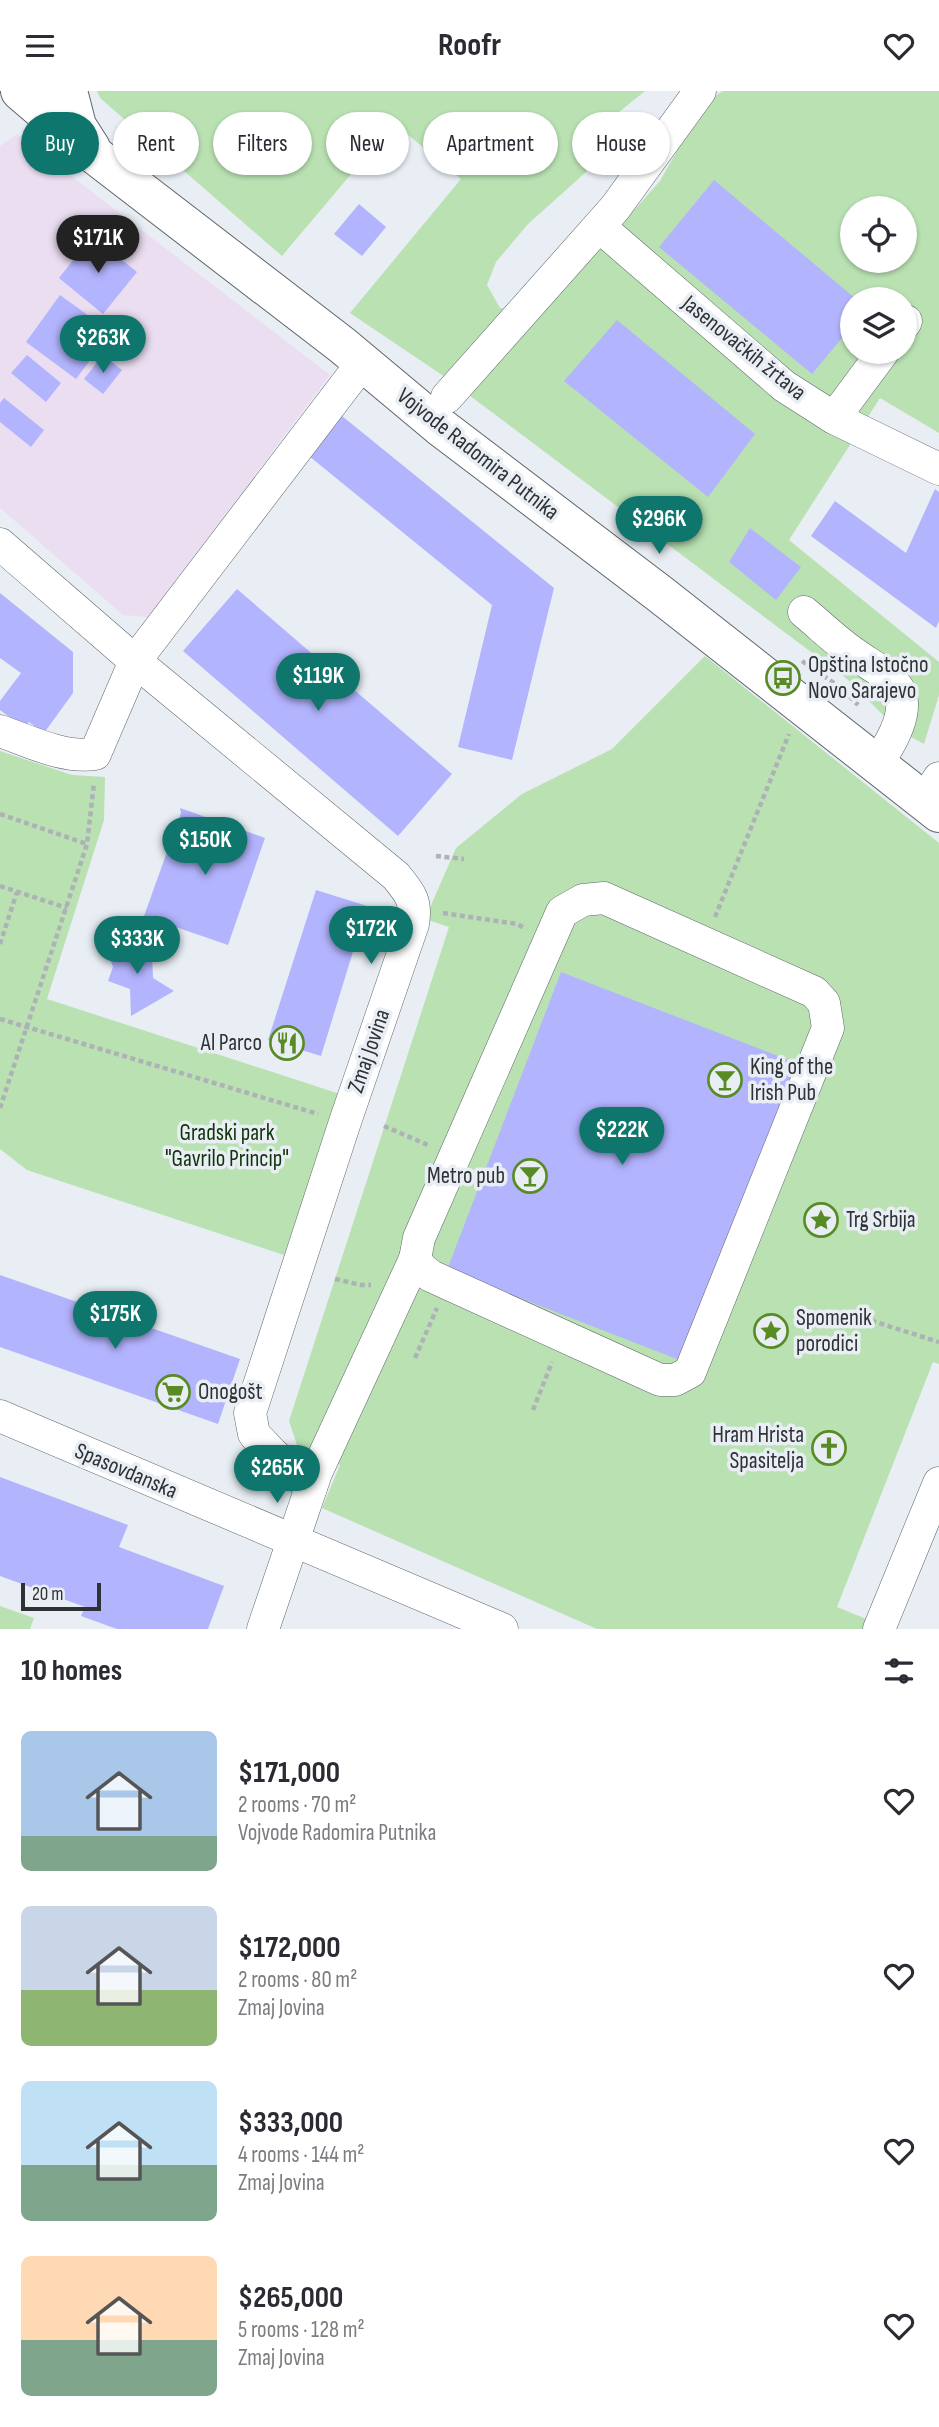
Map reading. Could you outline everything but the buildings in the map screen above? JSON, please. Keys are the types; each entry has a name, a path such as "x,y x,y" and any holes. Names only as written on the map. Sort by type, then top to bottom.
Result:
{"main road":[{"name":"Vojvode Radomira Putnika","path":"20,91 45,112"},
{"path":"68,91 73,112"},
{"name":"Vojvode Radomira Putnika","path":"99,158 876,765 934,797"}],"street":[{"path":"447,397 615,208 700,91"},
{"name":"Jasenovačkih žrtava","path":"599,226 784,386 834,418 939,469"},
{"path":"0,731 70,754 95,754 135,661 363,362"},
{"path":"834,418 874,364"},
{"name":"Zmaj Jovina","path":"0,544 135,661 396,876 412,898 416,909 250,1413 254,1434 311,1487"},
{"path":"804,612 851,652 896,685 902,702 900,717 891,743 876,765"},
{"path":"263,1629 311,1487 415,1259 419,1238 562,912 583,900 604,898 814,992 824,1003 828,1028 690,1372 686,1376 675,1380 660,1380 431,1276 415,1259"},
{"name":"Spasovdanska","path":"0,1416 502,1629"},
{"path":"878,1629 939,1483"}],"path":[{"path":"715,917 794,722"},
{"path":"0,1108 87,844 95,754"},
{"path":"0,814 87,844"},
{"path":"436,856 464,859"},
{"path":"0,886 67,908"},
{"path":"0,944 17,892"},
{"path":"0,1019 345,1122"},
{"path":"384,1126 430,1146"},
{"path":"415,1358 438,1307"},
{"path":"847,1313 939,1342"},
{"path":"533,1410 553,1360"}],"shaded area":[{"path":"17,134 21,137 21,175 70,175 330,375 148,617 123,615 0,508 0,146"}],"green space":[{"path":"97,91 645,91 619,112 572,112 572,175 583,175 528,224 496,262 487,285 500,308 518,310 589,240 636,208 663,175 670,175 670,163 704,103 723,91 939,91 939,433 880,398 789,540 939,662 939,695 924,744 898,730 847,679 445,377 350,313 461,179 456,175 558,175 558,112 423,112 423,147 409,136 409,112 326,112 326,175 350,175 282,256 189,175 199,175 199,112 116,112 100,98"},
{"path":"705,656 939,843 939,1364 933,1362 837,1607 871,1621 868,1629 597,1629 322,1508 340,1465 298,1448 289,1421 449,927 425,919 456,848 522,794 612,749"},
{"name":"Gradski park \"Gavrilo Princip\"","path":"0,751 72,775 105,777 104,820 47,999 340,1094 284,1255 27,1170 0,1149"},
{"path":"0,1606 34,1618 30,1629 0,1629"}],"place":[{"name":"Opština Istočno Novo Sarajevo","path":"783,678"},
{"name":"Al Parco","path":"287,1043"},
{"name":"King of the Irish Pub","path":"725,1080"},
{"name":"Metro pub","path":"530,1176"},
{"name":"Trg Srbija","path":"821,1220"},
{"name":"Spomenik porodici","path":"771,1331"},
{"name":"Onogošt","path":"173,1392"},
{"name":"Hram Hrista Spasitelja","path":"829,1448"}]}
